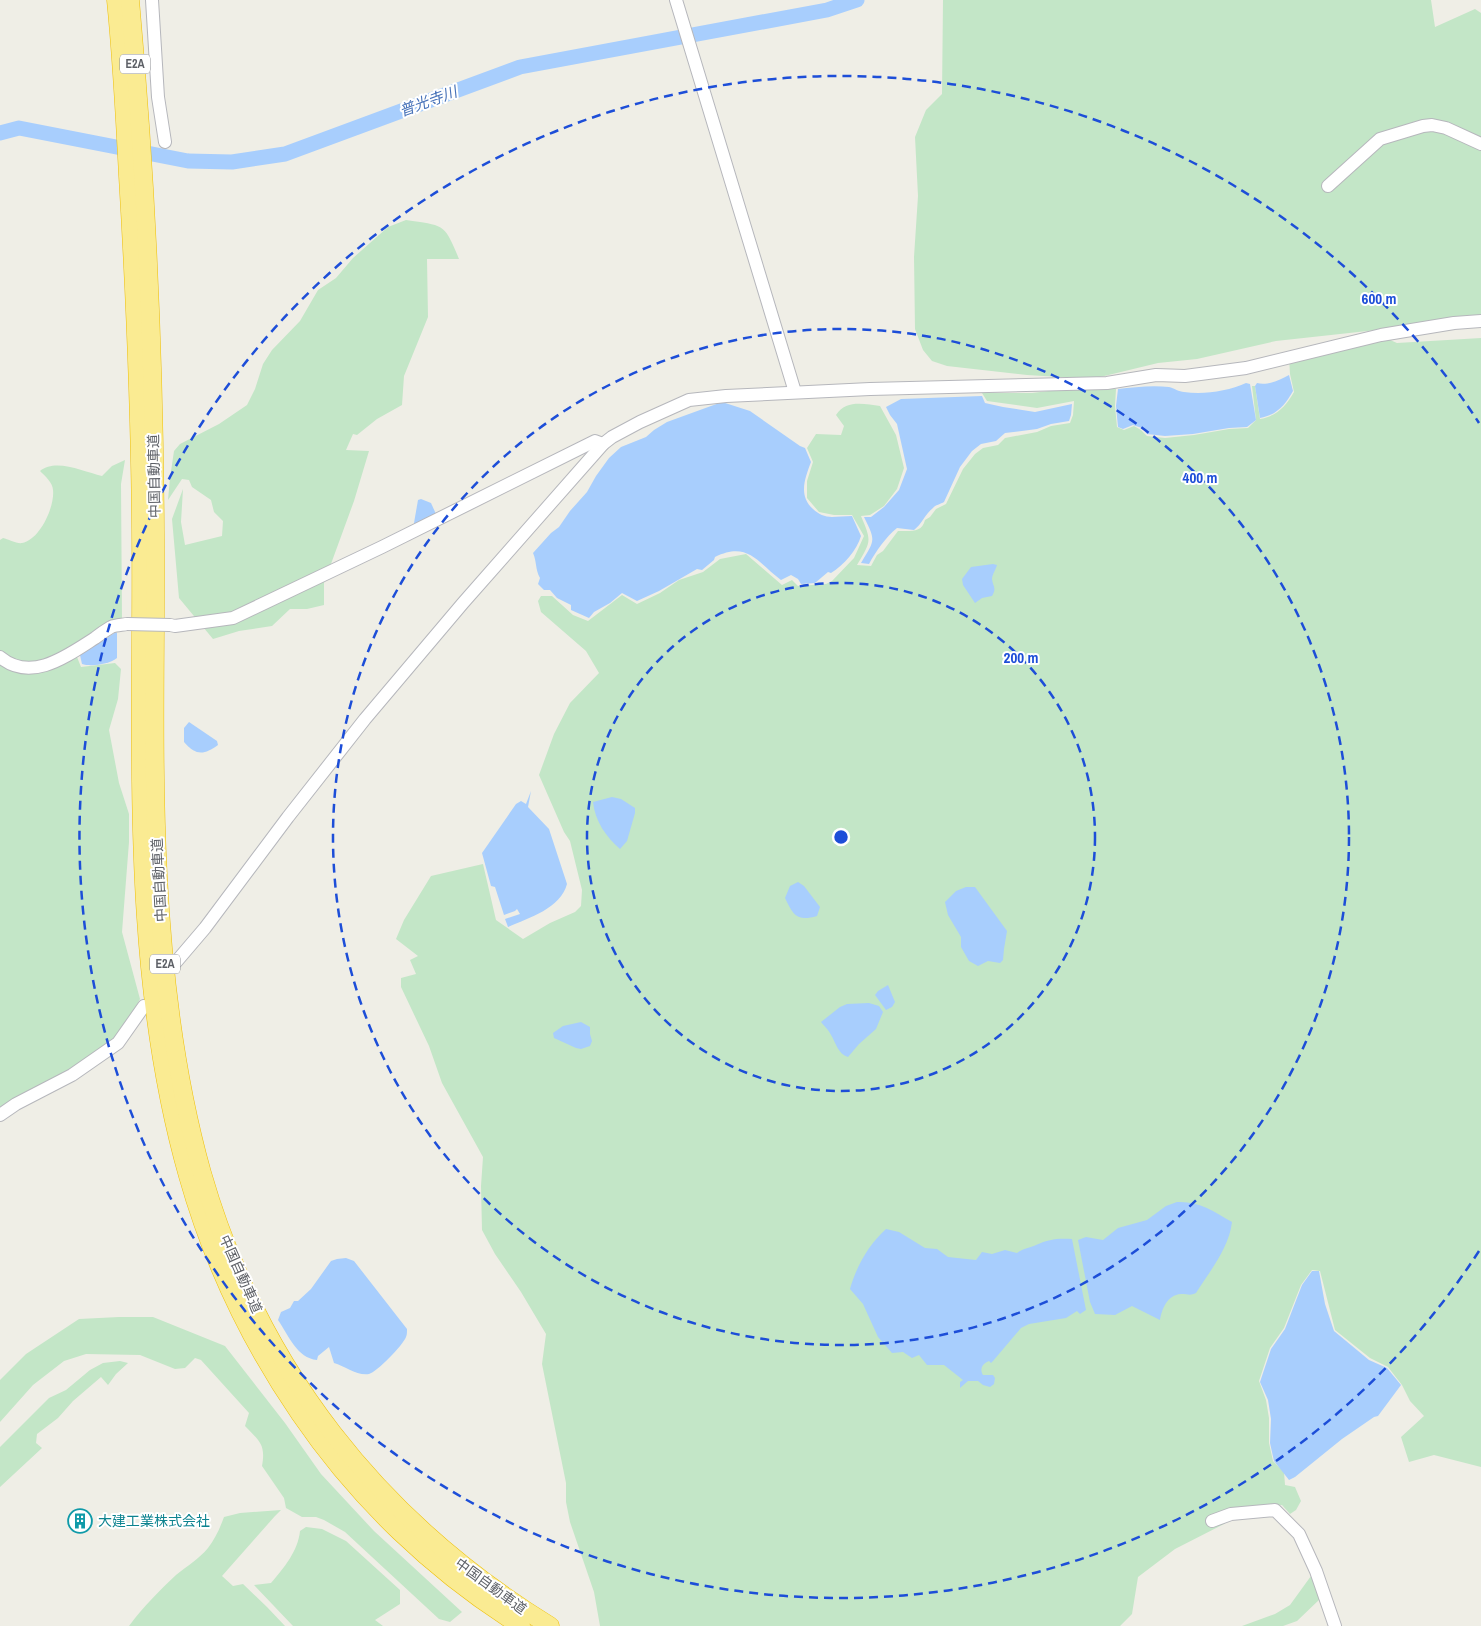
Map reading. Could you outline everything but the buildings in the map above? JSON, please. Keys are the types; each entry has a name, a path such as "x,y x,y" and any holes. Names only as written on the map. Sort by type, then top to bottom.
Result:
{"highway":[{"name":"中国自動車道","path":"116,0 133,126"},
{"name":"中国自動車道","path":"130,0 135,165 154,425 156,801 162,942 170,1012 187,1110 202,1174 232,1258 253,1305 296,1382 323,1422 382,1492 445,1552 481,1580 550,1626"},
{"name":"中国自動車道","path":"135,165 140,432 141,801 143,873 155,1012 170,1100 188,1177 213,1250 238,1310 260,1351 312,1430 340,1468 404,1536 471,1592 521,1626"}],"street":[{"path":"152,0 158,97 165,142"},
{"path":"676,0 795,392"},
{"path":"1328,186 1380,139 1423,126 1432,125 1446,128 1481,144"},
{"path":"176,962 205,928 288,817 365,719 463,603 603,444 640,422 689,400 726,396 795,392 1107,383 1156,376 1185,376 1246,368 1381,335 1454,323 1481,321"},
{"path":"0,657 13,666 32,669 66,657 112,627 127,624 175,626 233,618 382,547 595,440 603,444"},
{"path":"0,1115 16,1104 72,1075 118,1043 144,1006"},
{"path":"1212,1521 1231,1514 1275,1510 1299,1534 1316,1571 1335,1626"}],"green space":[{"path":"943,0 1431,0 1435,27 1475,9 1481,13 1481,325 1395,328 1276,341 1197,359 1158,363 1092,379 1027,375 947,366 932,361 923,350 915,329 914,257 918,196 915,137 926,110 942,94"},
{"path":"406,220 428,223 441,228 450,238 459,259 427,259 428,317 404,376 402,405 377,419 357,435 353,434 346,450 369,451 354,501 324,583 324,605 307,609 290,609 272,626 239,631 213,639 179,598 172,519 183,489 181,522 185,545 222,536 223,521 214,512 211,500 192,487 189,480 182,479 168,500 174,451 180,444 219,424 247,405 255,389 263,364 272,350 300,321 318,290 336,278 353,258 388,227"},
{"path":"1374,333 1397,343 1481,338 1481,1467 1434,1455 1409,1462 1401,1437 1424,1416 1410,1401 1402,1385 1388,1367 1370,1358 1335,1330 1320,1271 1312,1270 1301,1285 1284,1328 1270,1348 1259,1381 1266,1400 1269,1418 1269,1443 1273,1461 1284,1472 1285,1485 1295,1487 1301,1501 1296,1510 1290,1514 1282,1505 1242,1509 1224,1524 1175,1549 1138,1577 1132,1614 1120,1626 600,1626 594,1592 570,1522 566,1502 566,1483 542,1364 546,1334 495,1254 482,1230 481,1186 483,1157 442,1083 429,1046 401,987 401,978 416,974 410,960 418,956 396,939 404,920 431,876 483,864 496,920 523,939 550,923 575,912 581,906 582,890 570,841 564,832 539,775 554,734 570,703 599,673 586,651 541,612 538,601 541,596 552,596 573,615 588,621 622,595 637,604 660,593 679,580 703,572 720,559 746,554 782,585 792,580 798,586 826,584 832,581 854,558 864,536 852,515 834,515 819,512 807,498 807,481 813,462 807,448 816,434 841,435 844,426 836,415 840,410 850,405 880,406 896,435 904,468 897,489 884,506 870,515 861,516 867,531 868,541 857,565 871,566 877,555 883,551 898,531 918,529 936,509 946,504 963,469 975,454 983,448 998,445 1005,438 1070,423 1073,415 1074,401 1037,408 987,401 982,393 1116,389 1117,427 1124,430 1134,426 1147,436 1165,438 1248,428 1256,420 1252,386 1255,386 1260,419 1266,418 1280,410 1294,392 1289,357"},
{"path":"125,460 121,484 122,620 77,657 81,667 115,663 121,669 118,699 109,730 119,783 129,814 129,842 122,932 140,999 122,1034 67,1073 0,1109 0,540 3,538 20,543 29,541 35,536 45,521 52,505 53,487 40,471 47,467 62,466 102,476 112,466"},
{"path":"153,1317 225,1346 285,1423 321,1474 374,1531 462,1612 450,1622 439,1619 345,1532 324,1520 316,1517 302,1517 286,1508 284,1498 262,1466 263,1453 260,1443 245,1426 249,1413 201,1360 195,1358 185,1368 175,1369 140,1355 86,1354 64,1361 33,1385 0,1422 0,1380 26,1354 79,1319"},
{"path":"120,1361 128,1363 108,1385 101,1377 73,1401 58,1418 37,1434 36,1443 42,1448 0,1487 0,1447 49,1398 66,1390 90,1370 103,1363"},
{"path":"281,1510 222,1576 233,1586 243,1584 285,1626 129,1626 163,1587 208,1548 224,1517 240,1513"},
{"path":"306,1527 322,1529 346,1541 400,1590 400,1604 375,1620 383,1626 293,1626 254,1585 271,1583 290,1559 300,1531"},
{"path":"1311,1576 1320,1599 1297,1621 1283,1626 1242,1626 1275,1614 1290,1605"}],"water":[{"path":"1289,375 1293,391 1287,401 1276,412 1260,418 1255,386 1257,383 1278,381"},
{"path":"1246,383 1250,384 1256,420 1247,427 1165,436 1147,434 1142,428 1133,425 1123,429 1118,427 1116,406 1118,389 1163,386 1182,392 1208,393"},
{"path":"982,396 985,403 1035,412 1072,404 1071,415 1069,421 1037,429 1005,433 996,441 981,444 972,451 960,467 944,502 930,510 914,530 897,528 881,544 869,564 861,563 872,540 871,531 864,517 871,517 884,507 899,490 907,469 897,424 886,407 901,399"},
{"path":"722,402 750,411 805,448 811,462 804,487 808,504 824,516 852,516 861,536 853,552 845,561 836,570 831,573 828,572 815,583 801,584 798,579 791,575 781,580 744,552 726,553 715,557 702,570 697,569 659,591 637,601 622,593 610,603 594,612 589,618 571,610 571,605 557,598 550,590 544,590 538,584 540,578 533,553 559,527 587,492 609,458 621,447 646,437 667,422"},
{"path":"421,499 431,503 436,514 416,526 414,523 418,500"},
{"path":"997,565 992,577 994,589 992,596 982,598 975,603 963,585 962,579 971,567"},
{"path":"116,632 117,658 100,664 82,664 80,655"},
{"path":"189,722 217,741 218,745 204,752 196,752 188,747 184,742 184,728"},
{"path":"531,791 528,807 549,829 567,884 564,892 551,906 534,916 508,927 505,919 520,914 517,909 504,915 495,887 491,886 482,853 516,804 521,801 526,804"},
{"path":"612,797 621,799 635,808 627,841 620,849 602,828 594,809 593,802"},
{"path":"798,882 804,886 820,907 817,916 805,918 796,916 793,913 785,898 790,886"},
{"path":"966,887 975,887 1007,931 1003,960 1000,963 988,961 978,966 969,961 961,947 961,937 948,915 945,902 956,891"},
{"path":"888,985 895,1002 892,1007 886,1010 875,995"},
{"path":"869,1003 879,1006 883,1012 876,1029 848,1057 845,1056 821,1022 840,1007 847,1004"},
{"path":"581,1022 590,1027 592,1041 590,1046 581,1049 576,1048 554,1038 553,1033 563,1026"},
{"path":"1177,1202 1199,1205 1232,1222 1223,1250 1196,1293 1172,1297 1164,1307 1160,1320 1132,1306 1115,1315 1095,1314 1090,1302 1078,1240 1086,1237 1103,1240 1118,1228 1147,1220 1166,1206"},
{"path":"886,1229 899,1232 925,1248 937,1249 948,1257 976,1260 982,1252 992,1254 1005,1250 1017,1253 1049,1240 1072,1239 1086,1310 1080,1314 1077,1311 1066,1318 1029,1324 1021,1328 991,1363 989,1361 982,1366 981,1371 983,1375 993,1375 995,1378 994,1384 990,1387 978,1381 968,1381 960,1388 960,1382 963,1380 944,1365 927,1365 919,1355 912,1358 903,1352 892,1353 878,1337 863,1304 850,1289 864,1256"},
{"path":"346,1258 354,1261 407,1329 404,1341 400,1346 383,1364 369,1374 356,1372 334,1363 329,1347 318,1356 317,1360 304,1355 294,1345 278,1320 281,1312 290,1308 294,1301 298,1301 311,1289 331,1261"},
{"path":"1312,1271 1319,1271 1325,1304 1334,1331 1369,1360 1387,1368 1401,1385 1378,1416 1342,1439 1289,1480 1274,1461 1270,1443 1271,1419 1268,1400 1260,1382 1271,1349 1285,1329 1302,1285"}],"waterway":[{"name":"普光寺川","path":"0,133 19,128 188,161 232,162 285,154 520,67 827,10 857,0"}],"place":[{"name":"大建工業株式会社","path":"80,1521"}]}
